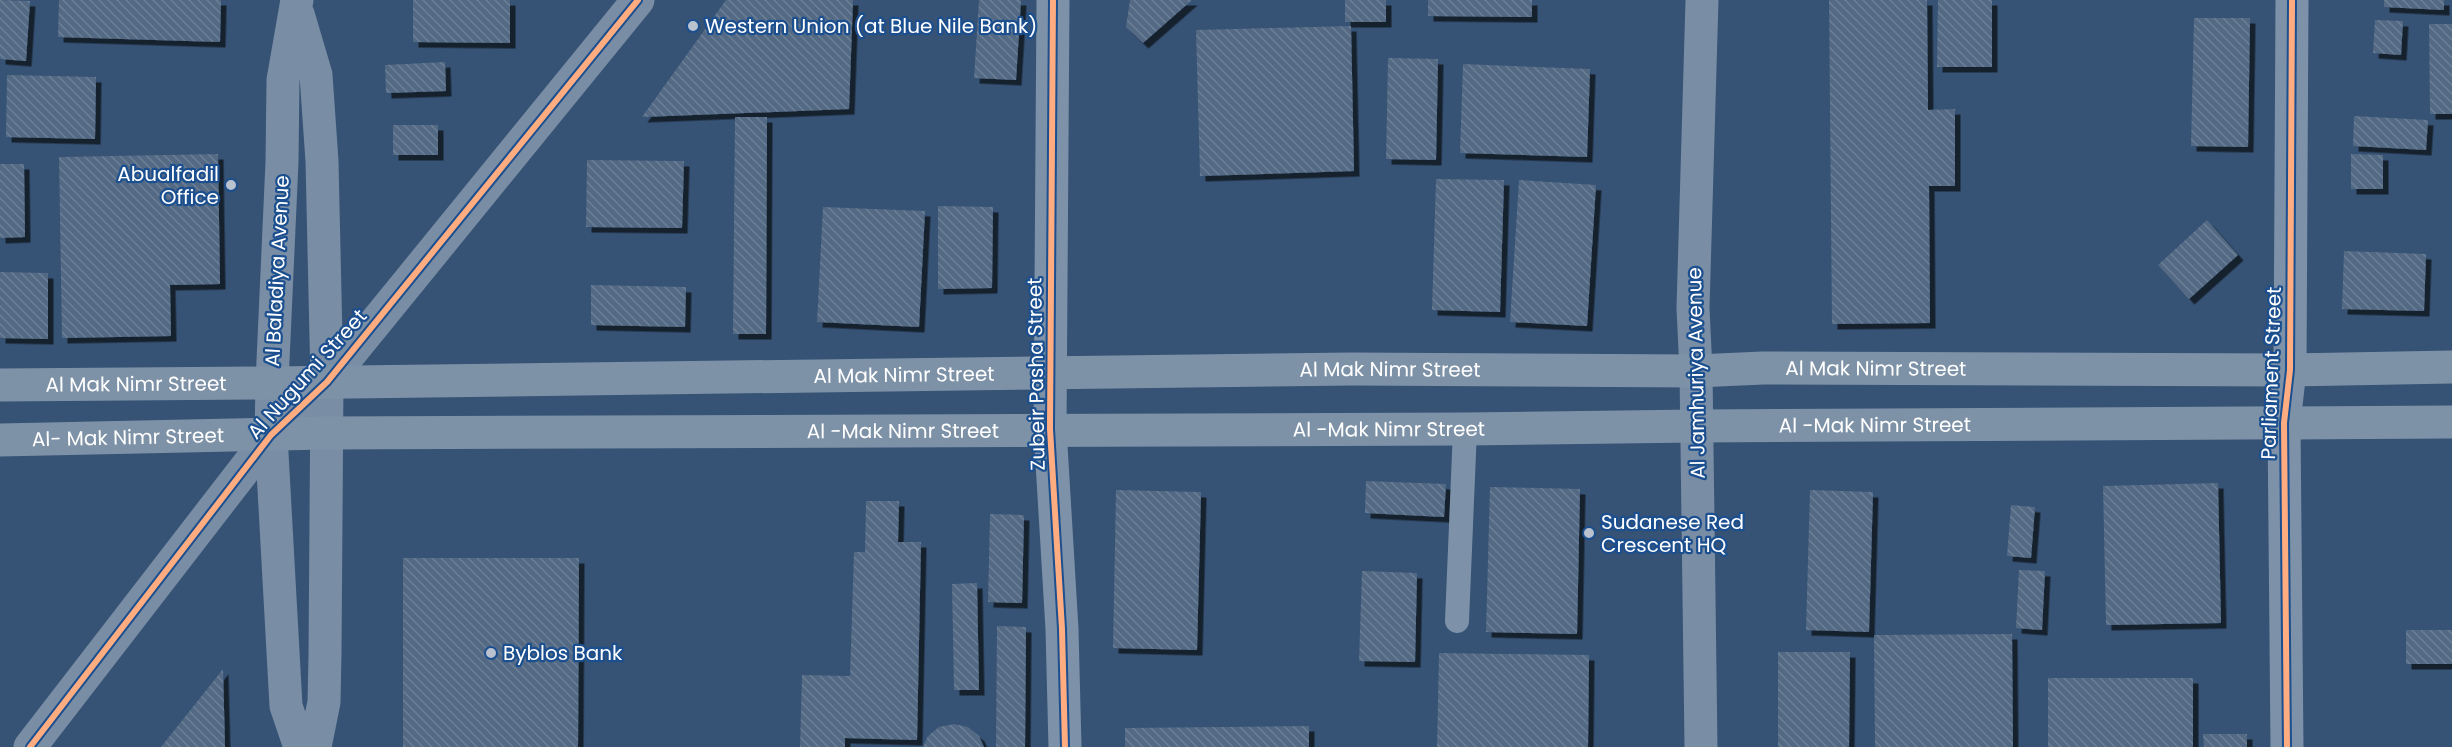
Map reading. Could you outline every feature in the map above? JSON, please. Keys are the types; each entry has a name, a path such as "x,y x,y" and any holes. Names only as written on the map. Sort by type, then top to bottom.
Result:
{"highway":[{"name":"Al Mak Nimr Street","path":"0,385 1352,369 2290,370 2452,367"},
{"name":"Al -Mak Nimr Street","path":"326,433 1465,429 2452,422"},
{"name":"Al- Mak Nimr Street","path":"0,440 326,433"}],"street":[{"name":"Al Nugumi Street","path":"30,747 271,435 327,382 638,0"},
{"name":"Zubeir Pasha Street","path":"1053,0 1050,429 1062,629 1065,747"},
{"name":"Al Jamhuriya Avenue","path":"1701,747 1696,371 1693,308 1702,0"},
{"name":"Parliament Street","path":"2287,747 2284,423 2290,370 2292,0"},
{"name":"Al Baladiya Avenue","path":"297,5 316,75 322,161 327,382 324,702 315,747"},
{"name":"Al Baladiya Avenue","path":"297,5 283,80 271,435 286,706 300,747"}],"lane":[{"path":"1457,621 1465,429"}],"building":[{"path":"0,0 30,1 26,61 0,59"},
{"path":"59,0 221,0 220,42 58,37"},
{"path":"413,0 510,0 510,43 413,42"},
{"path":"726,0 853,0 849,109 642,117"},
{"path":"979,0 1021,0 1016,80 974,78"},
{"path":"1130,0 1192,0 1143,43 1126,27"},
{"path":"1345,0 1386,0 1386,22 1345,22"},
{"path":"1428,0 1532,0 1532,17 1428,16"},
{"path":"1829,0 1927,0 1928,110 1955,109 1955,186 1929,186 1930,323 1832,324"},
{"path":"1938,0 1992,0 1992,67 1937,67"},
{"path":"2384,0 2444,0 2444,10 2384,7"},
{"path":"2194,18 2250,18 2248,147 2191,146"},
{"path":"2375,20 2403,21 2401,55 2373,53"},
{"path":"2429,24 2452,24 2452,114 2430,114"},
{"path":"1351,26 1354,171 1200,176 1196,30"},
{"path":"1388,58 1438,59 1436,160 1386,159"},
{"path":"445,62 446,91 386,93 385,65"},
{"path":"1463,64 1590,69 1587,157 1460,153"},
{"path":"7,75 96,77 95,139 6,137"},
{"path":"2354,116 2428,120 2426,150 2353,146"},
{"path":"735,117 767,117 766,334 733,334"},
{"path":"393,125 438,125 438,155 393,155"},
{"path":"218,154 220,284 170,285 171,336 62,338 59,157"},
{"path":"2351,154 2383,155 2383,189 2351,189"},
{"path":"587,160 684,161 682,228 586,227"},
{"path":"0,164 24,164 25,237 0,238"},
{"path":"1436,179 1504,180 1500,312 1432,310"},
{"path":"1519,180 1596,185 1587,326 1510,322"},
{"path":"938,206 993,207 992,288 938,289"},
{"path":"823,207 925,211 919,327 817,322"},
{"path":"2207,220 2238,255 2189,299 2158,265"},
{"path":"2344,251 2426,254 2424,311 2342,309"},
{"path":"0,272 48,273 48,339 0,338"},
{"path":"591,285 686,287 685,327 591,325"},
{"path":"1366,481 1446,484 1444,517 1365,513"},
{"path":"2218,483 2221,623 2106,625 2103,486"},
{"path":"1490,487 1580,489 1577,634 1486,632"},
{"path":"1116,490 1201,492 1197,650 1113,648"},
{"path":"1810,490 1873,492 1869,632 1806,630"},
{"path":"866,501 899,501 898,542 921,542 917,740 845,738 845,747 800,747 802,675 850,676 854,552 865,552"},
{"path":"2011,505 2035,507 2031,558 2007,556"},
{"path":"990,514 1024,515 1022,603 988,602"},
{"name":"Byblos Bank","path":"403,558 579,558 578,747 403,747"},
{"path":"2019,570 2045,571 2042,630 2016,628"},
{"path":"1362,571 1417,573 1415,662 1359,661"},
{"path":"977,583 979,690 954,690 952,584"},
{"path":"997,626 1026,627 1025,747 996,747"},
{"path":"2406,630 2452,630 2452,664 2406,664"},
{"path":"2012,634 2013,747 1875,747 1874,635"},
{"path":"1778,652 1850,652 1849,747 1778,747"},
{"path":"1439,653 1589,655 1588,747 1437,747"},
{"path":"223,669 225,747 161,747"},
{"path":"2048,678 2193,678 2193,747 2048,747"},
{"path":"954,724 968,727 979,736 984,747 923,747 928,736 939,727"},
{"path":"1309,726 1309,747 1125,747 1125,728"},
{"path":"2203,734 2247,734 2247,747 2204,747"}],"cycle path":[{"path":"30,747 271,435 327,382 638,0"},
{"path":"1053,0 1050,429 1062,629 1065,747"},
{"path":"2287,747 2284,423 2290,370 2292,0"}],"place":[{"name":"Western Union (at Blue Nile Bank)","path":"693,26"},
{"name":"Abualfadil Office","path":"231,185"},
{"name":"Sudanese Red Crescent HQ","path":"1589,533"},
{"name":"Byblos Bank","path":"491,653"}]}
